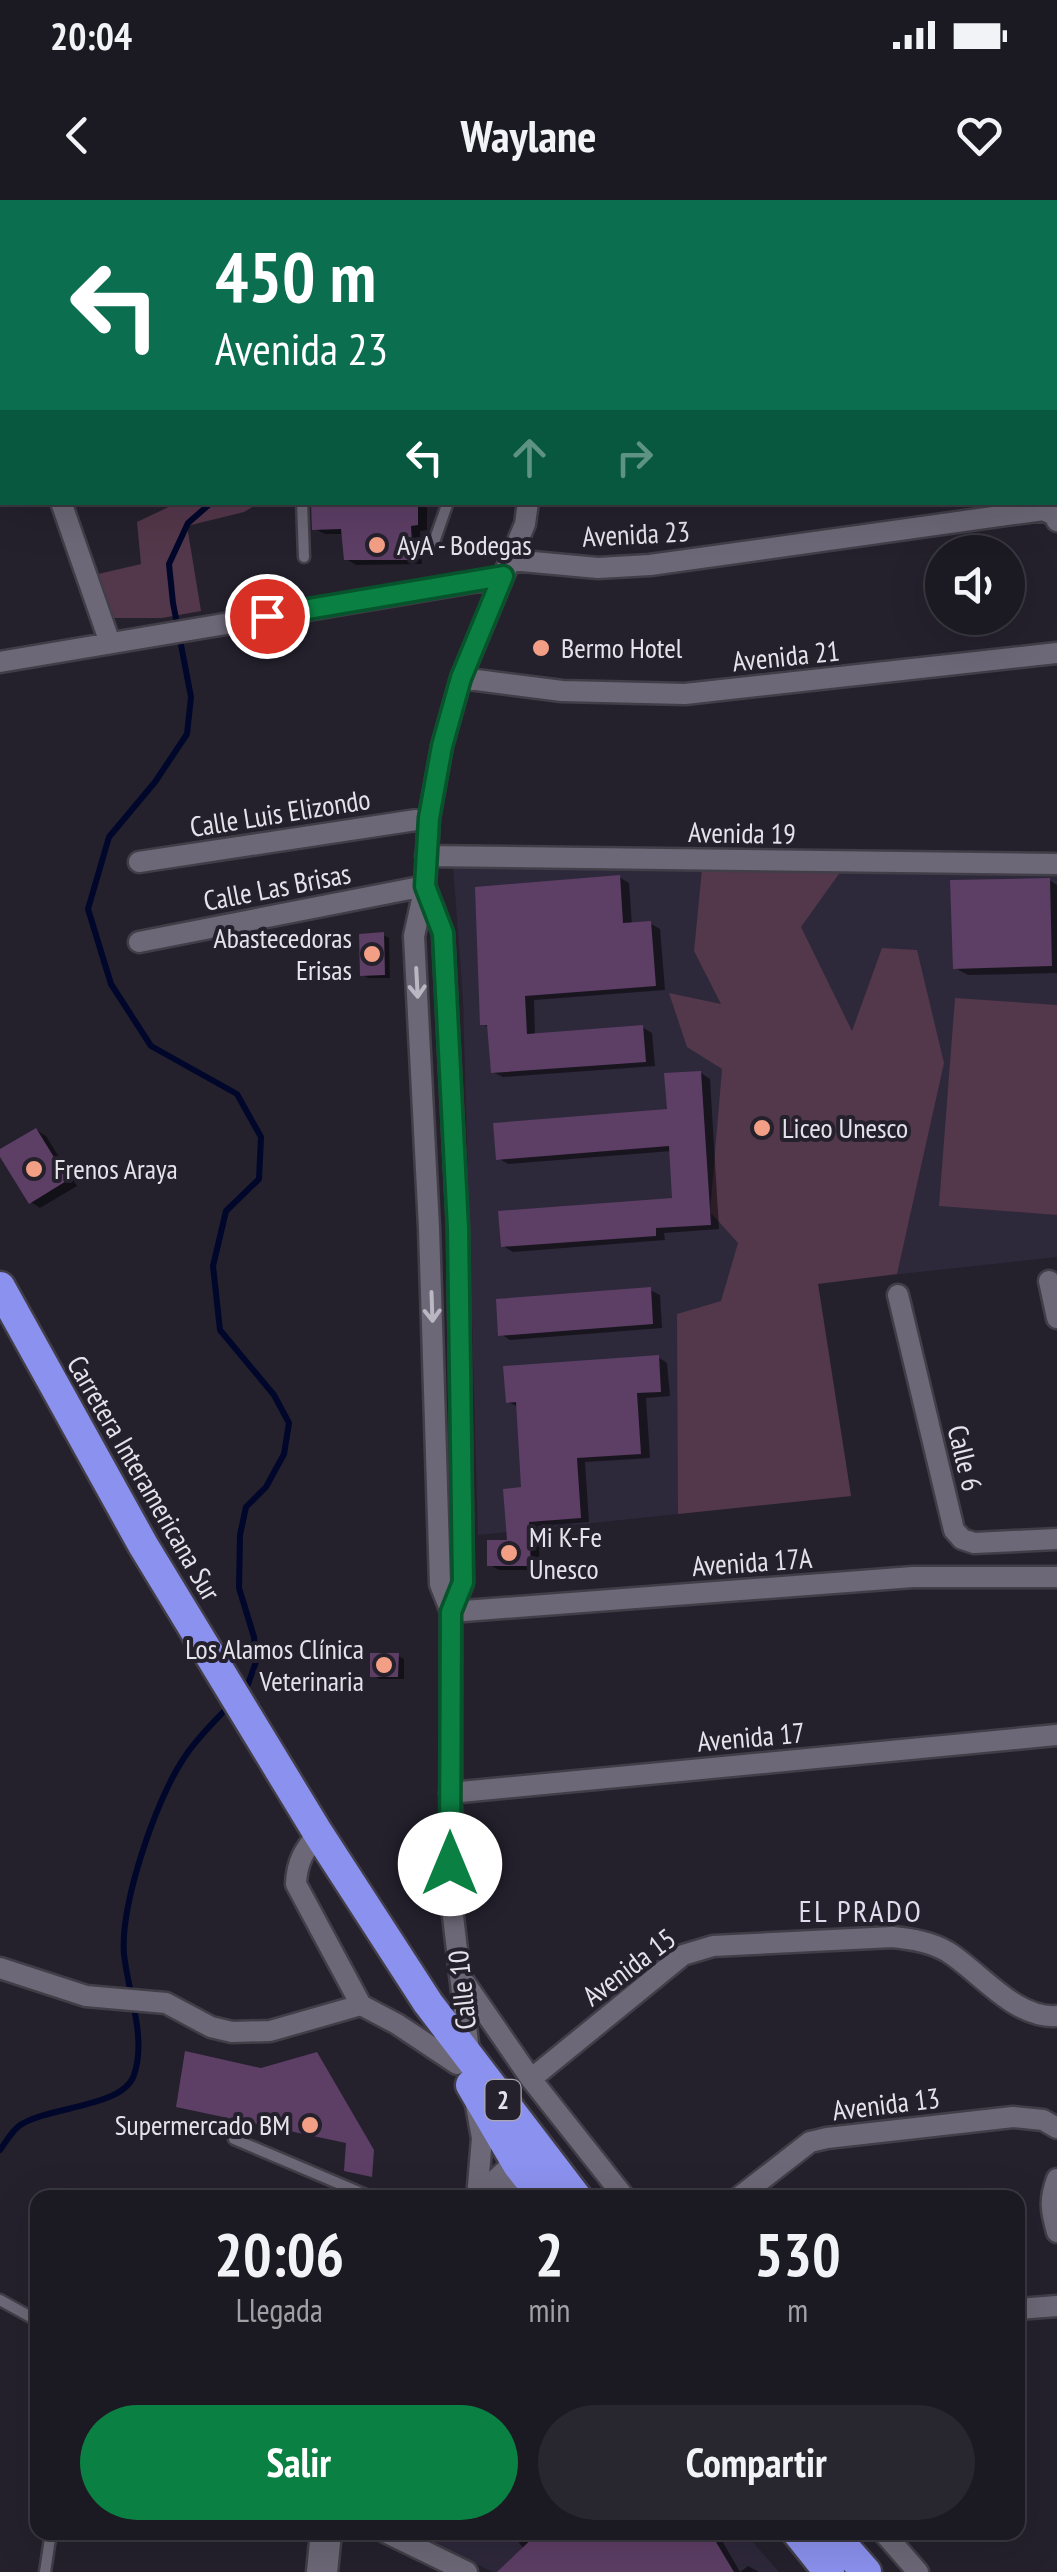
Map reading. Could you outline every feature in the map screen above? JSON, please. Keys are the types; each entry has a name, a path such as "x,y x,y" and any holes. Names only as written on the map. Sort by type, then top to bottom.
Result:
{"highway":[{"name":"Carretera Interamericana Sur","path":"0,1287 142,1546 318,1834 428,2003 466,2069 529,2156 568,2190"},
{"name":"Carretera Interamericana Sur","path":"529,2156 541,2190"},
{"path":"803,2540 829,2572"},
{"path":"838,2540 866,2572"}],"street":[{"path":"62,505 110,643"},
{"name":"Calle 10","path":"480,2190 482,2138 466,2069 462,1978 451,1899 451,1612 463,1582 458,1228 443,933 425,886 429,818 442,746 461,678 525,524 528,505"},
{"name":"Avenida 23","path":"0,662 507,568 623,568 1043,510 1057,520"},
{"name":"Avenida 21","path":"461,678 562,691 685,694 1057,653"},
{"name":"Calle Luis Elizondo","path":"140,862 429,818"},
{"name":"Avenida 19","path":"426,856 1057,864"},
{"name":"Calle Las Brisas","path":"139,942 425,886"},
{"path":"1049,1281 1057,1318"},
{"name":"Calle 6","path":"898,1295 954,1530 962,1539 974,1543 1057,1540"},
{"name":"Avenida 17A","path":"451,1612 913,1577 1057,1577"},
{"name":"Avenida 17","path":"450,1793 1057,1735"},
{"path":"318,1834 302,1854 296,1884 361,2005 466,2069"},
{"name":"Avenida 15","path":"531,2079 683,1955 714,1946 918,1940 945,1950 1027,2012 1057,2016"},
{"path":"0,1968 86,1996 166,2004 211,2027 232,2032 270,2031 361,2005"},
{"path":"462,1978 531,2079 619,2190"},
{"name":"Avenida 13","path":"748,2190 810,2142 827,2138 1014,2117 1043,2120 1057,2128"},
{"path":"489,2190 529,2156"},
{"path":"1057,2179 1050,2196 1057,2232"},
{"path":"1025,2308 1057,2306"},
{"path":"322,2572 325,2540"},
{"path":"402,2540 467,2572"},
{"path":"890,2540 918,2572"}],"lane":[{"path":"302,505 304,557"},
{"path":"434,542 447,505"},
{"path":"234,2138 354,2190"},
{"path":"0,2300 30,2317"},
{"path":"45,2572 49,2540"}],"shaded area":[{"path":"173,505 256,505 244,512 187,526 201,611 162,618 111,618 94,575 141,564 137,522"},
{"name":"Liceo Unesco","path":"453,866 1057,875 1057,1257 818,1283 851,1496 478,1535 463,999"},
{"path":"702,869 841,871 801,927 852,1031 882,948 917,950 944,1063 897,1274 818,1284 851,1496 678,1514 677,1314 721,1301 738,1243 710,1212 722,1069 687,1047 669,993 721,1004 694,951"},
{"path":"955,998 1057,1005 1057,1215 939,1206"},
{"path":"427,2540 751,2540 779,2572 493,2572"}],"building":[{"name":"AyA - Bodegas","path":"311,505 418,505 418,525 411,526 413,560 344,560 341,529 312,530"},
{"path":"620,875 623,923 651,921 656,986 525,996 527,1034 643,1025 646,1062 491,1073 487,1025 480,1025 475,887"},
{"path":"1050,878 1052,966 953,969 950,880"},
{"name":"Abastecedoras Erisas","path":"384,932 385,975 360,976 359,934"},
{"path":"701,1071 711,1225 656,1228 656,1236 501,1247 498,1211 672,1198 669,1146 496,1160 493,1123 667,1109 664,1073"},
{"name":"Frenos Araya","path":"36,1128 68,1180 29,1204 0,1157 0,1149"},
{"path":"651,1287 653,1324 498,1336 496,1299"},
{"path":"659,1355 661,1392 637,1393 641,1454 577,1458 581,1518 529,1522 531,1566 487,1566 487,1540 507,1540 503,1489 521,1487 516,1402 506,1403 503,1366"},
{"name":"Los Alamos Clínica Veterinaria","path":"370,1653 399,1653 398,1677 370,1677"},
{"name":"Supermercado BM","path":"185,2051 261,2068 317,2052 374,2150 372,2177 344,2171 346,2143 176,2107"},
{"path":"531,2540 715,2540 734,2572 497,2572"}],"waterway":[{"path":"209,505 188,523 169,564 191,697 187,734 155,782 109,837 88,909 111,984 151,1046 237,1094 261,1137 259,1179 226,1211 213,1266 220,1330 274,1395 289,1423 284,1454 266,1487 246,1507 240,1535 239,1588 254,1637 256,1662 241,1692"},
{"path":"0,2150 19,2126 115,2094 134,2075 138,2030 124,1954 134,1881 173,1776 194,1744 229,1706"}],"place":[{"name":"AyA - Bodegas","path":"377,545"},
{"name":"Bermo Hotel","path":"541,648"},
{"name":"Abastecedoras Erisas","path":"372,954"},
{"name":"Liceo Unesco","path":"762,1128"},
{"name":"Frenos Araya","path":"34,1169"},
{"name":"Mi K-Fe Unesco","path":"509,1553"},
{"name":"Los Alamos Clínica Veterinaria","path":"384,1665"},
{"name":"Supermercado BM","path":"310,2125"}],"district":[{"name":"EL PRADO","path":"861,1912"}],"route":[{"path":"267,616 503,576 451,712 429,818 426,856 425,886 443,933 462,1383 463,1582 451,1612 450,1864"}]}
